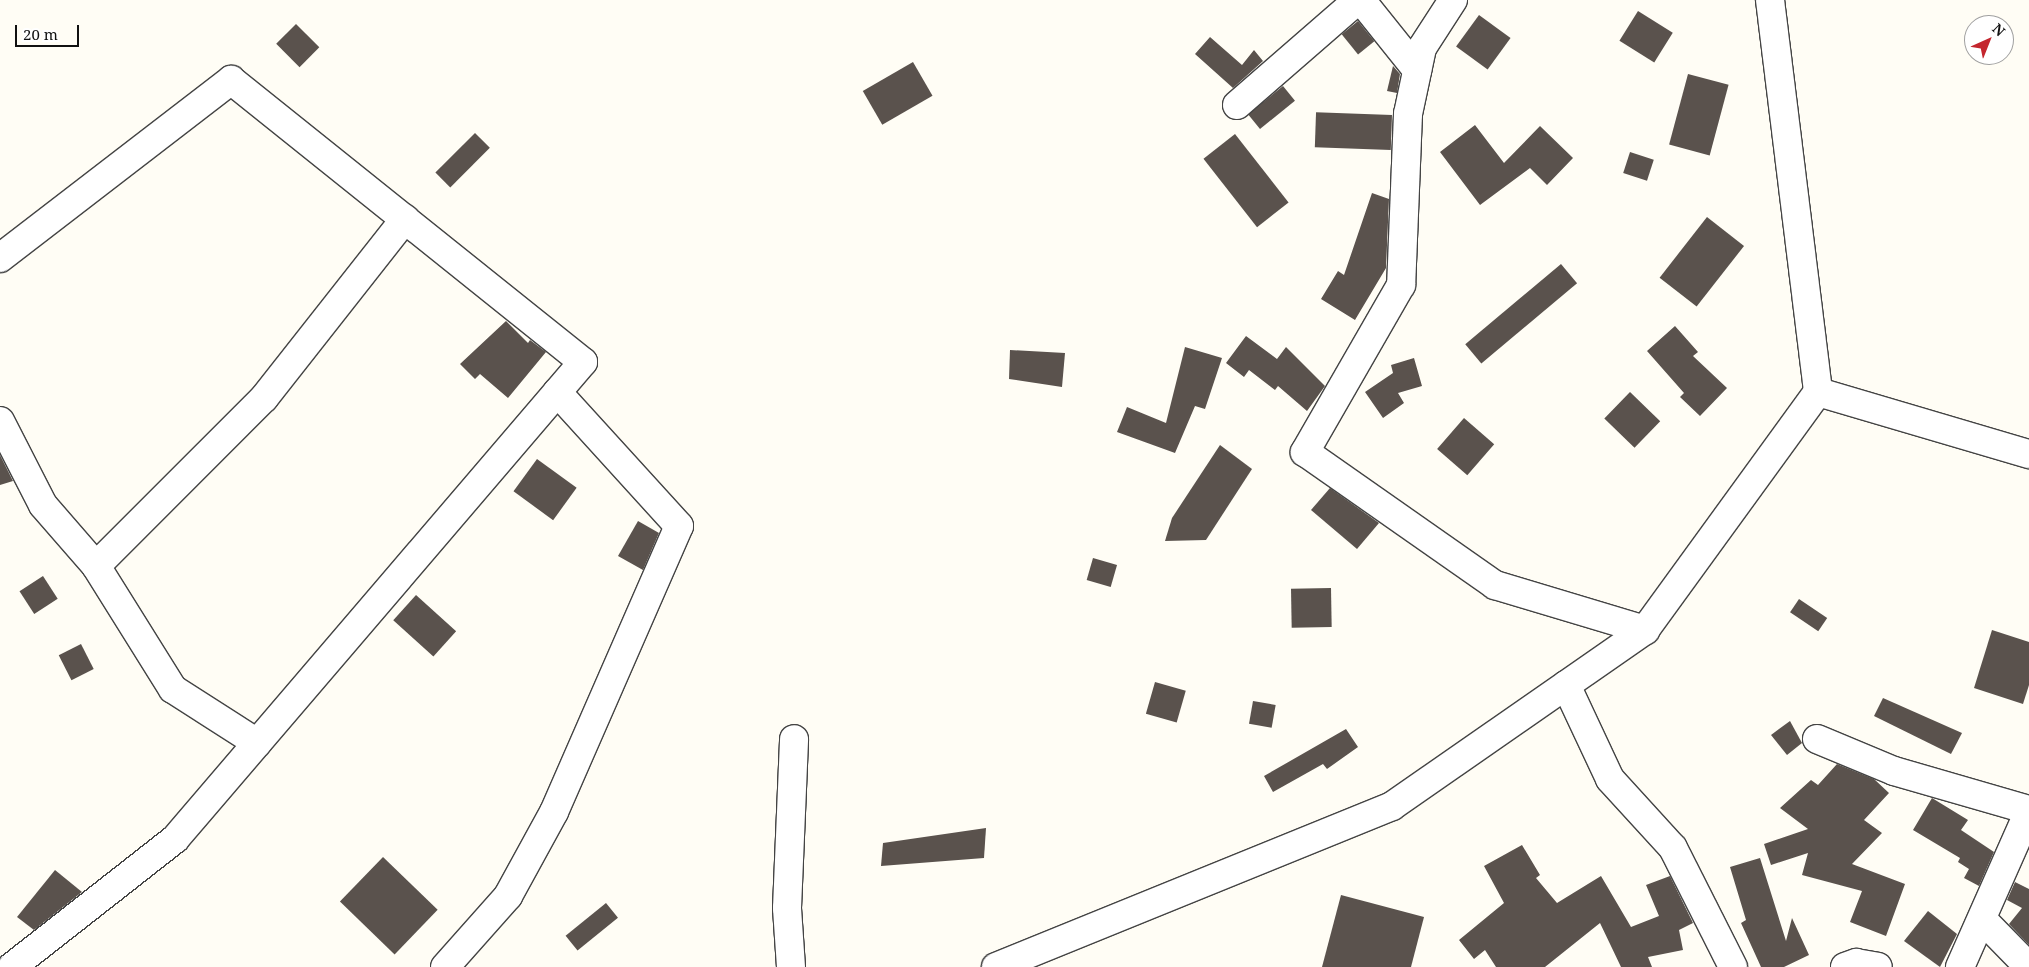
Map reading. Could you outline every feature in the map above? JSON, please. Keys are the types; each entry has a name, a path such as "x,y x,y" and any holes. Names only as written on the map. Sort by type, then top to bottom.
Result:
{"street":[{"path":"1237,105 1360,0 1417,70"},
{"path":"1453,0 1422,48 1408,114 1401,285 1305,452 1495,586 1645,630"},
{"path":"996,967 1392,806 1645,630 1818,392 1770,0"},
{"path":"0,258 231,80 583,362 175,838 12,967"},
{"path":"96,566 264,398 405,219"},
{"path":"445,967 508,896 554,812 679,526 557,392"},
{"path":"1818,392 2029,454"},
{"path":"0,421 43,505 96,566 173,689 257,742"},
{"path":"1566,685 1610,779 1673,848 1733,967"},
{"path":"791,967 787,908 794,739"},
{"path":"1817,739 1894,771 2029,811"},
{"path":"2029,811 2029,823"},
{"path":"1960,967 2029,811"},
{"path":"1982,919 2029,967"},
{"path":"1845,967 1862,964 1878,967"}],"building":[{"path":"1638,11 1673,33 1654,62 1619,41"},
{"path":"1479,15 1511,38 1488,69 1456,47"},
{"path":"1358,21 1374,41 1358,54 1342,34"},
{"path":"296,24 319,47 300,67 276,44"},
{"path":"1210,37 1242,65 1254,50 1263,61 1233,88 1195,54"},
{"path":"913,62 932,96 882,125 863,91"},
{"path":"1393,66 1400,74 1397,93 1387,91"},
{"path":"1688,74 1729,85 1710,155 1669,145"},
{"path":"1283,86 1295,101 1260,129 1248,114"},
{"path":"1316,112 1392,115 1391,150 1315,147"},
{"path":"1475,125 1504,163 1540,126 1573,158 1547,185 1530,168 1480,205 1440,152"},
{"path":"475,133 490,148 450,187 435,173"},
{"path":"1235,134 1289,203 1257,227 1203,159"},
{"path":"1630,152 1654,160 1647,181 1623,173"},
{"path":"1372,193 1389,199 1386,268 1355,320 1321,299 1338,271 1344,275"},
{"path":"1707,217 1744,246 1697,307 1660,278"},
{"path":"1561,264 1577,283 1481,363 1465,344"},
{"path":"506,321 528,343 530,340 546,352 508,398 480,374 475,379 460,364"},
{"path":"1675,326 1698,352 1693,356 1727,388 1700,416 1680,397 1684,393 1647,351"},
{"path":"1246,336 1277,359 1286,347 1325,386 1307,411 1278,386 1275,390 1249,370 1244,377 1226,363"},
{"path":"1185,347 1222,358 1205,409 1195,406 1175,453 1117,432 1127,407 1166,423"},
{"path":"1010,350 1065,353 1062,387 1009,379"},
{"path":"1414,358 1422,386 1398,393 1404,403 1383,418 1365,392 1393,373 1391,365"},
{"path":"1630,392 1660,421 1635,448 1604,419"},
{"path":"1464,418 1494,444 1467,475 1437,449"},
{"path":"1220,445 1252,469 1206,540 1165,541 1172,518"},
{"path":"0,455 13,481 0,485"},
{"path":"537,459 577,488 553,520 513,491"},
{"path":"1330,488 1379,523 1357,549 1311,510"},
{"path":"638,521 659,533 643,570 618,556"},
{"path":"1093,558 1117,565 1111,587 1087,580"},
{"path":"43,576 58,599 34,614 20,591"},
{"path":"1331,588 1332,627 1292,628 1291,589"},
{"path":"416,595 456,631 433,656 393,620"},
{"path":"1799,599 1827,618 1818,631 1790,612"},
{"path":"1992,630 2029,642 2029,685 2023,704 1974,688"},
{"path":"81,644 94,669 71,680 59,655"},
{"path":"1155,682 1186,691 1177,723 1146,714"},
{"path":"1883,698 1962,733 1951,754 1874,716"},
{"path":"1253,701 1276,705 1272,728 1249,724"},
{"path":"1790,721 1802,743 1787,755 1771,735"},
{"path":"1346,729 1358,747 1327,769 1323,764 1273,792 1264,776"},
{"path":"1837,764 1874,779 1889,793 1864,820 1882,833 1852,864 1905,884 1886,936 1850,922 1862,891 1802,875 1808,853 1771,865 1764,844 1808,829 1780,808 1811,780 1818,785"},
{"path":"1932,798 1968,820 1961,830 1994,852 1979,886 1964,878 1969,869 1958,862 1960,858 1913,830"},
{"path":"986,828 984,858 881,866 883,843"},
{"path":"1522,845 1540,875 1536,878 1557,903 1601,876 1631,927 1659,916 1646,885 1670,876 1693,923 1679,930 1683,950 1648,957 1652,967 1621,967 1600,923 1545,967 1496,967 1485,950 1474,959 1459,940 1504,903 1484,866"},
{"path":"383,857 438,910 395,954 340,902"},
{"path":"1760,858 1786,941 1792,918 1809,955 1784,967 1761,967 1741,923 1746,920 1730,867"},
{"path":"55,870 82,892 34,930 17,917"},
{"path":"2015,882 2029,889 2029,945 2009,924 2022,908 2007,900"},
{"path":"1341,895 1424,917 1411,967 1322,967"},
{"path":"606,903 618,918 578,950 566,936"},
{"path":"1928,911 1957,934 1940,967 1904,941"}]}
